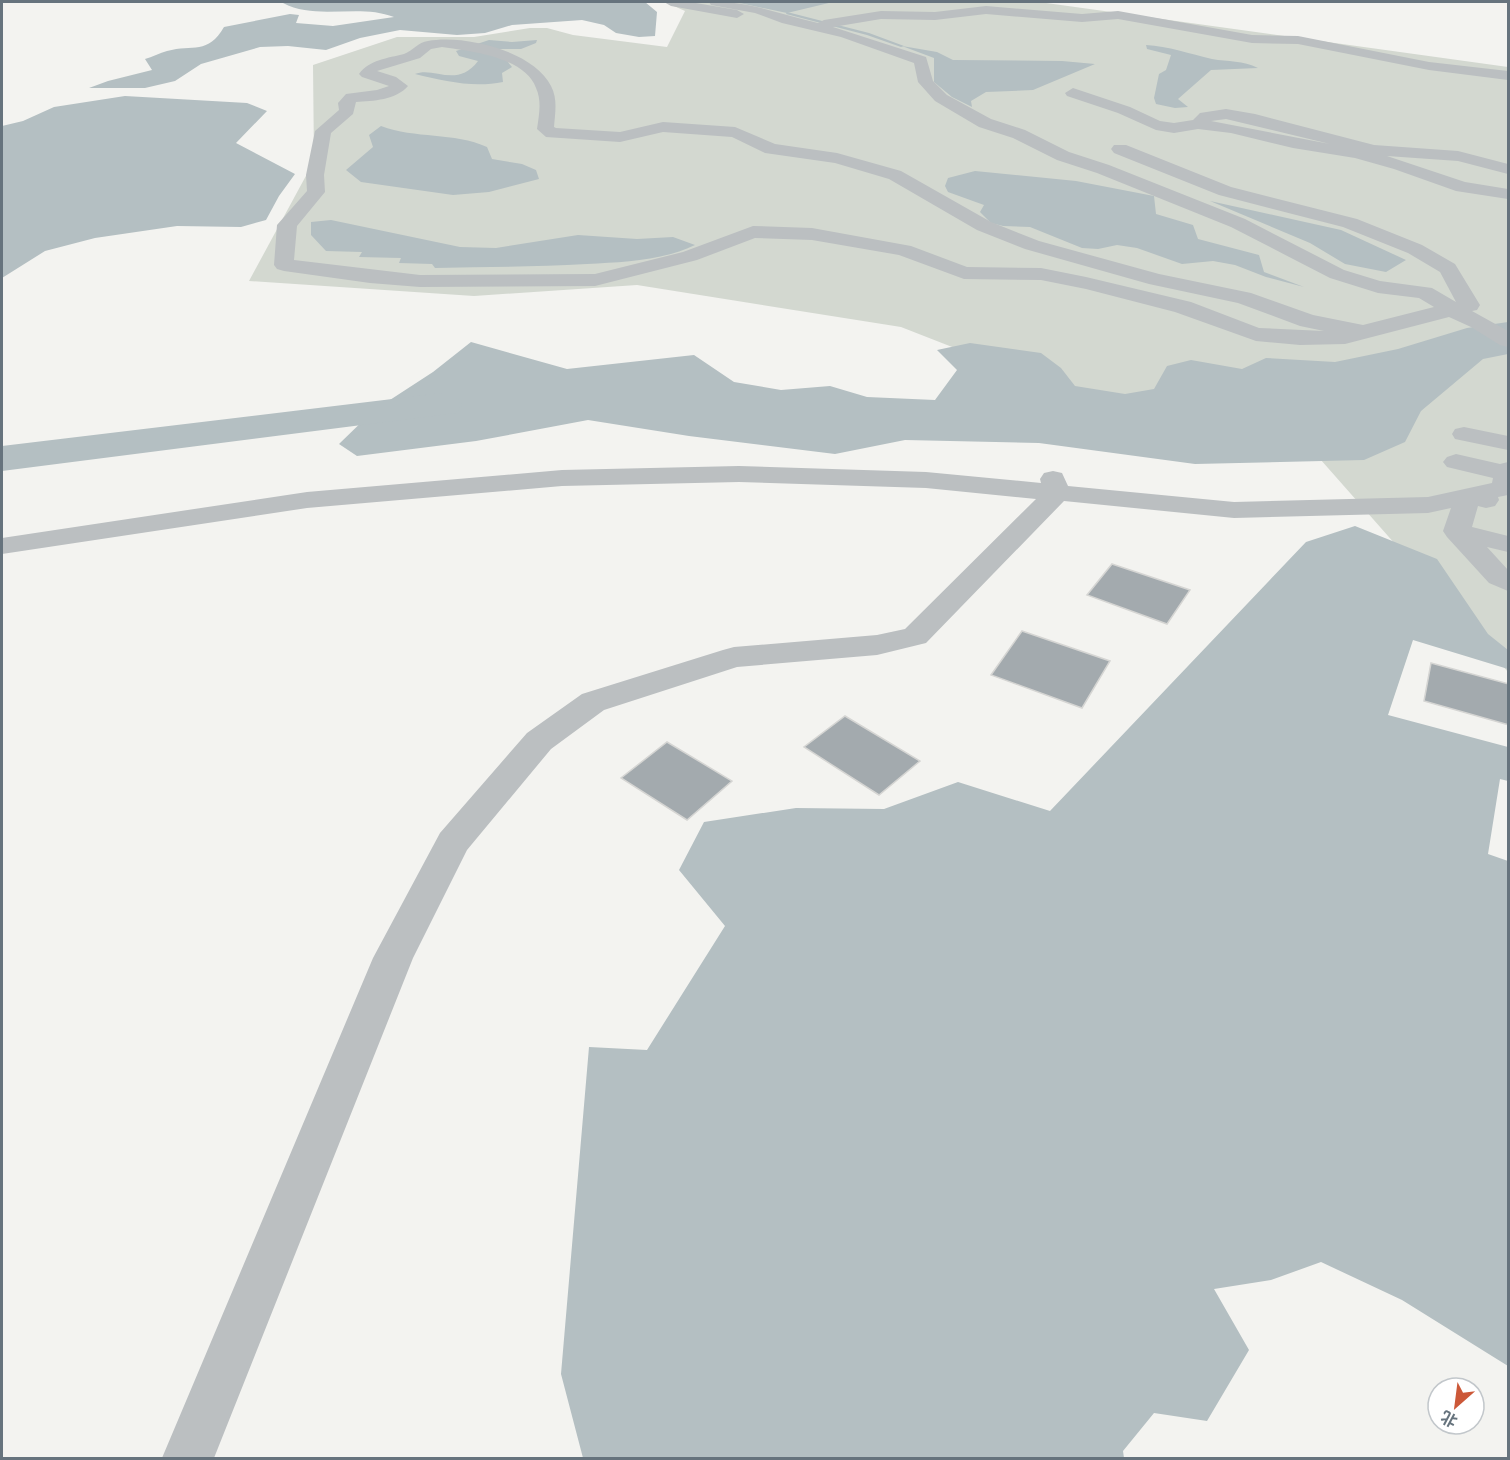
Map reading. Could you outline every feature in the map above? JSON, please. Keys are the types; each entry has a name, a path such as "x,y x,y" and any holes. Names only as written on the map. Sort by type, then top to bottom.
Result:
{"street":[{"path":"671,2 700,9 818,26 881,15 935,16 986,10 1082,18 1118,15 1252,39 1298,40 1429,66 1509,75"},
{"path":"716,2 758,9 787,20 818,26 921,60 926,82 941,98 985,123 1019,134 1063,156 1103,169 1239,223 1337,274 1378,287 1425,292 1443,312 1474,323 1509,340"},
{"path":"1120,149 1225,191 1350,223 1415,249 1448,268 1469,305 1345,337 1300,338 1256,334 1183,307 1086,283 1041,274 964,273 904,250 812,234 753,232 690,256 595,280 420,281 370,277 284,265 287,225 316,192 315,175 323,131 347,111 346,103 352,97 377,96 390,93 400,86 392,80 367,74 372,68 415,55 428,45 442,43 500,53 520,62 545,84 549,113 545,129 552,133 620,137 663,127 735,132 771,149 837,158 895,175 984,226 1032,246 1156,280 1243,298 1308,321 1363,332"},
{"path":"1073,93 1124,110 1156,125 1174,128 1198,124 1231,128 1293,143 1356,153 1400,165 1462,187 1509,194"},
{"path":"1198,124 1206,116 1226,114 1255,119 1374,150 1458,156 1509,169"},
{"path":"1474,323 1509,349"},
{"path":"1464,434 1509,443"},
{"path":"2,536 222,502 468,473 636,465 765,464 911,467 1234,510 1428,505 1504,488 1508,473 1456,462"},
{"path":"2,546 307,500 562,478 739,474 1055,486"},
{"path":"201,1446 393,958 453,842 539,741 593,702 734,657 877,645 915,636 1055,486"},
{"path":"1468,496 1509,506"},
{"path":"1457,531 1468,496"},
{"path":"1457,531 1509,544"},
{"path":"1457,531 1499,577 1509,582"}],"shaded area":[{"path":"645,2 657,12 655,36 639,37 616,33 604,25 582,20 512,25 485,33 457,35 400,30 360,38 326,50 288,46 260,47 201,64 175,81 145,88 89,88 152,70 145,59 167,51 206,45 218,36 224,27 290,14 299,15 296,23 333,26 394,17 367,11 310,11 283,3"},
{"path":"665,2 1039,2 1508,67 1508,672 1313,451 1123,414 901,327 637,285 474,296 249,281 314,161 313,65 397,37 474,37 530,28 547,28 573,35 667,47 685,11"},
{"path":"735,2 833,2 787,13"},
{"path":"489,40 512,42 537,40 536,43 521,49 497,49 512,67 502,73 503,82 470,84 415,74 422,72 462,74 478,61 459,56 456,51"},
{"path":"1146,45 1212,59 1241,62 1258,68 1211,70 1178,99 1188,107 1175,108 1156,104 1154,98 1159,74 1166,70 1171,55 1147,49"},
{"path":"902,46 937,52 953,60 1062,61 1095,64 1033,90 986,92 971,101 972,107 952,97 934,82 934,58"},
{"path":"125,96 247,103 267,111 236,143 295,174 279,196 266,220 241,227 177,226 95,238 45,251 2,278 2,126 23,121 54,107"},
{"path":"381,126 407,133 474,142 487,147 492,159 522,164 536,170 539,179 489,192 453,195 361,182 346,170 373,147 369,135"},
{"path":"975,171 1076,181 1154,196 1156,214 1193,225 1198,239 1259,255 1264,272 1304,287 1266,277 1235,265 1213,261 1182,264 1137,248 1117,245 1098,249 1082,248 1030,227 991,223 980,212 984,205 948,192 945,186 948,178"},
{"path":"1210,201 1341,230 1406,260 1386,272 1345,264 1310,243"},
{"path":"331,220 460,247 496,248 578,235 637,239 673,237 695,245 656,258 628,261 549,266 435,268 432,264 399,263 401,258 359,257 362,252 326,251 311,235 311,222"},
{"path":"1508,322 1508,354 1483,359 1421,411 1405,442 1364,460 1195,464 1039,443 905,440 835,454 689,436 588,420 476,441 357,456 339,444 373,411 433,372 471,342 567,369 694,355 734,382 781,390 830,386 867,397 935,400 957,370 937,350 970,343 1041,353 1061,368 1075,386 1125,394 1154,389 1167,366 1191,360 1242,369 1266,358 1335,362 1398,349 1467,328"},
{"path":"1355,526 1437,559 1488,634 1508,650 1508,669 1413,640 1388,715 1508,747 1508,781 1500,779 1488,854 1508,861 1508,1366 1402,1300 1321,1262 1271,1280 1214,1289 1249,1350 1207,1421 1154,1413 1123,1451 1124,1458 583,1458 561,1374 589,1047 647,1050 725,926 679,870 704,822 796,808 884,809 958,782 1050,811 1306,542"}],"building":[{"path":"1112,564 1190,590 1167,624 1087,595"},
{"path":"1022,631 1110,661 1082,708 991,675"},
{"path":"1431,663 1509,684 1509,725 1424,701"},
{"path":"845,716 920,761 879,795 804,747"},
{"path":"667,742 732,781 687,820 621,778"}],"waterway":[{"path":"787,13 868,34 902,46"},
{"path":"2,459 442,405"}]}
